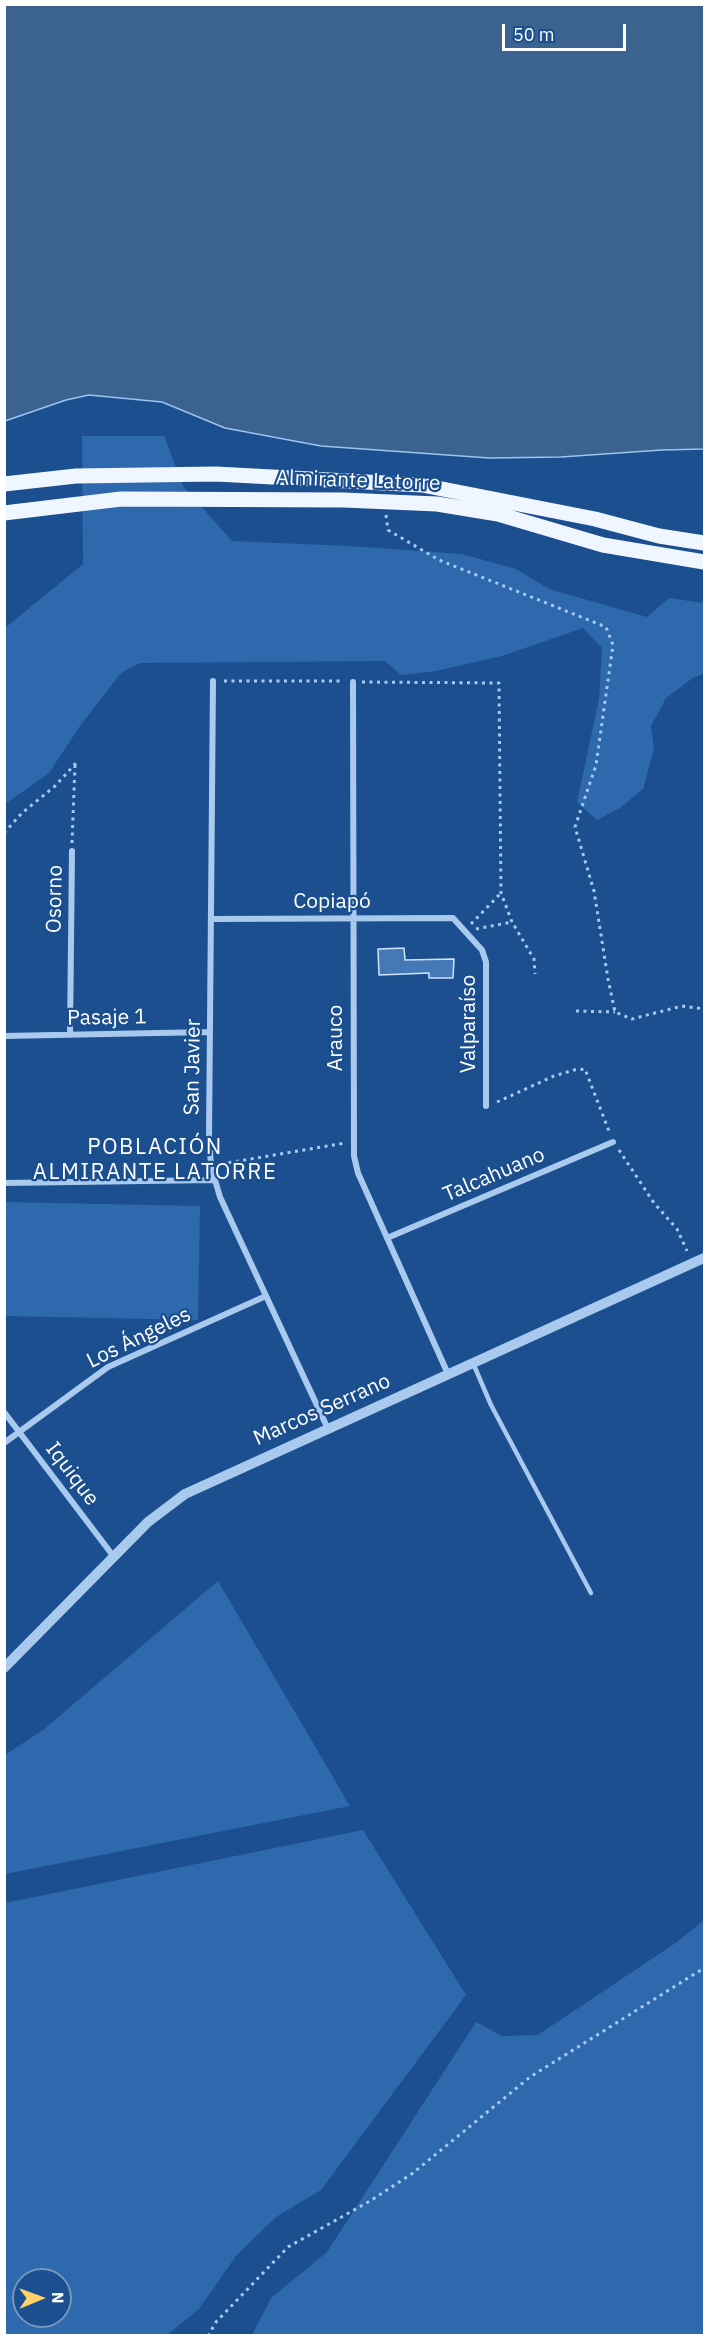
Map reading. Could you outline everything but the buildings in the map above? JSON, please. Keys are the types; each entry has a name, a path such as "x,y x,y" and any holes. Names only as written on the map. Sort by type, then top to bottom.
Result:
{"main road":[{"name":"Almirante Latorre","path":"4,484 76,476 216,474 422,485 595,519 659,536 705,543"},
{"name":"Almirante Latorre","path":"4,513 121,499 344,500 437,504 498,514 603,545 705,562"}],"street":[{"name":"San Javier","path":"213,681 209,1136 211,1166 220,1197 328,1429"},
{"name":"Arauco","path":"354,681 352,1142 358,1173 448,1374"},
{"name":"Osorno","path":"70,1035 72,851"},
{"name":"Copiapó","path":"211,920 453,918"},
{"name":"Valparaíso","path":"453,918 482,950 486,962 486,1106"},
{"name":"Pasaje 1","path":"4,1036 210,1032"},
{"name":"Talcahuano","path":"387,1238 613,1142"},
{"path":"4,1183 214,1180"},
{"name":"Marcos Serrano","path":"4,1668 159,1512 185,1494 705,1258"},
{"name":"Los Ángeles","path":"4,1443 108,1367 266,1296"},
{"name":"Iquique","path":"4,1412 114,1557"}],"lane":[{"path":"472,1363 491,1405 591,1593"}],"path":[{"path":"384,502 388,530 440,560 606,627 613,645 596,765 575,827 594,891 615,1012"},
{"path":"213,681 499,682 501,893 513,922 534,959 535,974"},
{"name":"Osorno","path":"4,833 22,813 55,786 75,763 72,851"},
{"path":"464,931 501,893"},
{"path":"464,931 513,922"},
{"path":"576,1011 615,1012 632,1019 682,1006 705,1009"},
{"path":"211,1166 352,1142"},
{"path":"208,2336 216,2322 288,2247 396,2184 530,2077 705,1968"}],"shaded area":[{"path":"4,5 704,5 704,449 561,457 489,458 321,446 225,428 162,402 89,395 66,400 5,421"},
{"path":"82,436 164,436 183,486 232,541 462,554 516,569 549,589 647,617 669,598 704,603 704,674 694,677 666,698 651,726 654,748 643,789 620,808 597,820 577,802 599,699 602,648 583,628 502,656 436,671 401,675 385,661 140,663 121,673 80,726 49,773 5,804 5,628 83,564"},
{"path":"5,1202 200,1206 198,1320 5,1316"},
{"path":"218,1581 350,1806 5,1874 5,1755 43,1730"},
{"path":"363,1830 466,1995 321,2190 276,2217 236,2256 199,2309 167,2335 5,2335 5,1903"},
{"path":"704,1920 704,2335 252,2335 271,2298 327,2252 476,2022 502,2036 538,2035 677,1942"}],"district":[{"name":"POBLACIÓN ALMIRANTE LATORRE","path":"155,1160"}]}
